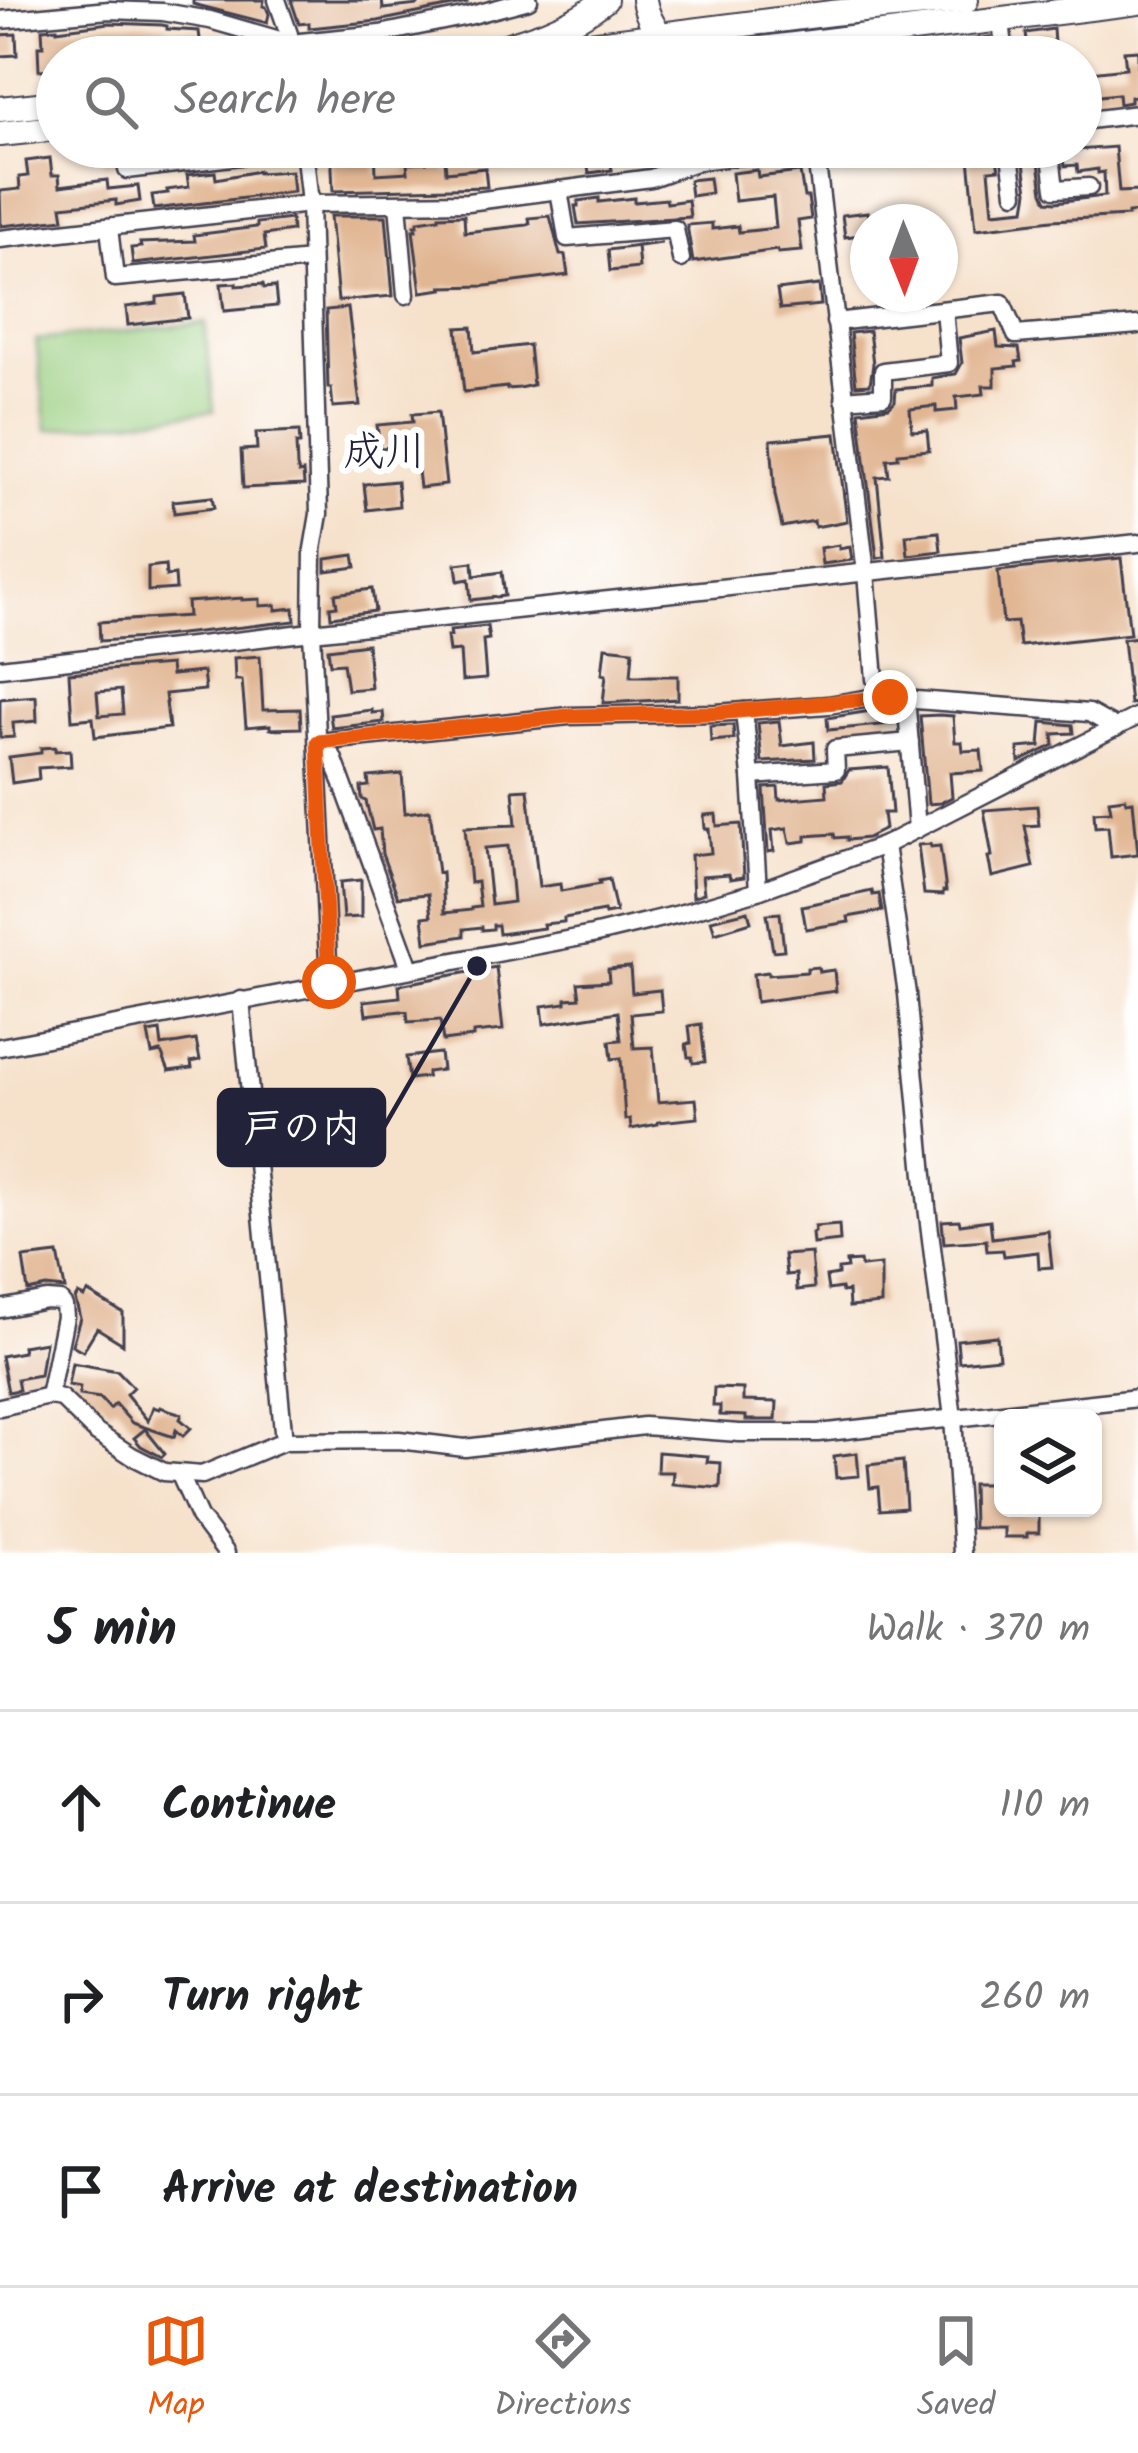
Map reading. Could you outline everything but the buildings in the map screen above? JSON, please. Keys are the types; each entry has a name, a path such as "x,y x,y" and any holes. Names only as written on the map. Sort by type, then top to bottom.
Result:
{"highway":[{"path":"537,36 605,0"},
{"path":"644,0 660,36 834,7 966,0"},
{"path":"900,36 1138,2"},
{"path":"815,36 834,7"},
{"path":"0,109 36,105"},
{"path":"0,134 36,130"}],"street":[{"path":"277,0 287,36"},
{"path":"364,36 529,0"},
{"path":"0,20 25,8 88,6 163,12 262,36"},
{"path":"1001,20 1003,36"},
{"path":"1102,118 1138,114"},
{"path":"127,170 131,168"},
{"path":"306,168 319,514 313,549 312,632 329,982"},
{"path":"0,239 310,204 468,202 662,176 680,168"},
{"path":"818,168 875,679 881,691 898,697"},
{"path":"1012,168 1015,193"},
{"path":"1052,168 1055,189 1089,187"},
{"path":"559,190 567,238 675,229 681,259"},
{"path":"398,204 406,296"},
{"path":"110,228 115,278 311,260"},
{"path":"958,309 1002,304 1016,335 1025,336 1138,325"},
{"path":"835,322 926,312"},
{"path":"844,399 883,396 883,371 949,363 944,312"},
{"path":"0,668 1138,543"},
{"path":"318,744 568,716 744,711 898,697 1089,713 1116,728"},
{"path":"898,697 910,742 917,829"},
{"path":"744,711 758,891"},
{"path":"0,1046 680,914 885,845 1138,716"},
{"path":"752,776 836,770 835,749 910,742"},
{"path":"318,744 333,757 410,968"},
{"path":"885,845 907,994 953,1418 962,1553"},
{"path":"241,1000 284,1441"},
{"path":"0,1309 46,1300 64,1306 49,1396"},
{"path":"0,1407 49,1396 61,1398 97,1433 132,1456 164,1472 202,1475 284,1441 399,1440 465,1448 644,1426 739,1433 818,1432 1138,1398"},
{"path":"180,1475 199,1517 226,1553"}],"green space":[{"path":"205,323 214,411 47,430 36,340"}],"place":[{"name":"戸の内","path":"477,966"}],"district":[{"name":"成川","path":"385,453"}],"route":[{"path":"329,982 318,742 568,716 716,713 890,697"}]}
